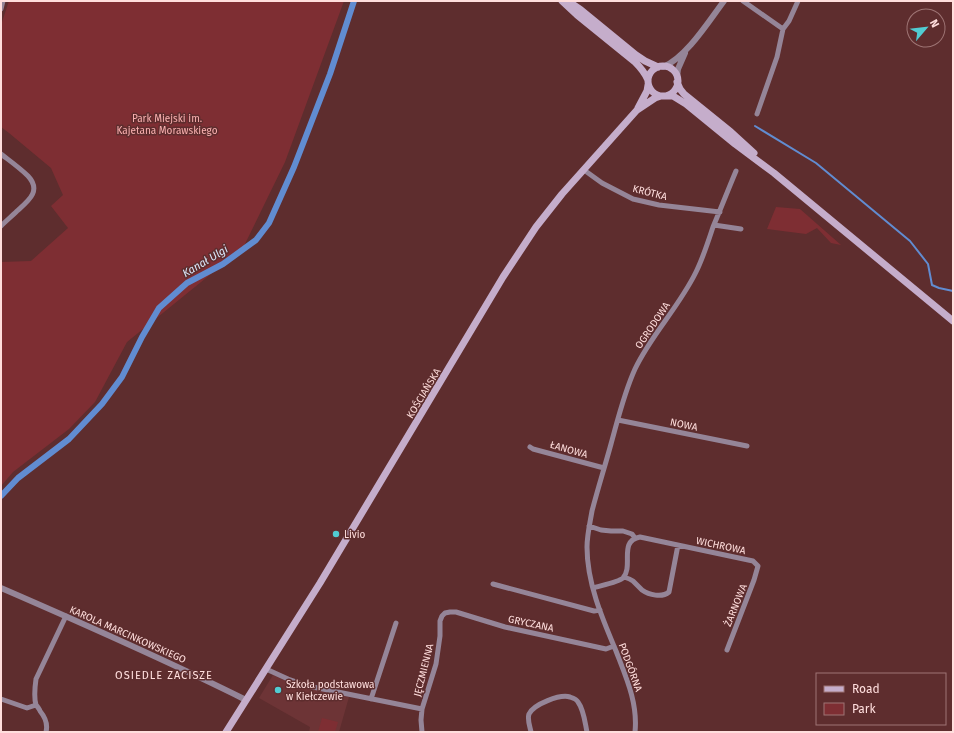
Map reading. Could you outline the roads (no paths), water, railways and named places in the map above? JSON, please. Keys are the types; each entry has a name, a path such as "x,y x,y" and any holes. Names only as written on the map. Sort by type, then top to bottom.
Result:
{"main road":[{"path":"562,1 635,62 646,74 648,83 653,92 663,96 673,96 686,104 735,144 774,173 953,320"},
{"path":"568,1 645,61 661,67 670,68 675,74 680,89 684,94 731,132 774,173"},
{"path":"648,83 651,72 661,67"},
{"path":"663,96 672,93 675,90 677,80"},
{"name":"KOŚCIAŃSKA","path":"226,732 320,583 519,252 544,217 637,110 647,91 648,83"},
{"name":"KOŚCIAŃSKA","path":"637,110 655,98 663,96"}],"street":[{"path":"1,9 3,1"},
{"path":"661,67 670,64 687,49 724,1"},
{"path":"744,1 783,29"},
{"path":"757,114 777,57 783,29 789,21 798,1"},
{"path":"677,80 678,69 687,49"},
{"path":"1,154 29,177 34,188 30,200 1,226"},
{"name":"KRÓTKA","path":"584,170 602,183 633,199 659,205 720,212"},
{"name":"OGRODOWA","path":"596,495 635,369 696,272 736,171"},
{"path":"714,225 741,229"},
{"name":"NOWA","path":"618,420 747,446"},
{"name":"ŁANOWA","path":"530,447 604,468"},
{"name":"PODGÓRNA","path":"596,495 589,526 587,545 588,566 592,588 625,672 631,692 635,710 635,732"},
{"path":"589,526 601,530 623,531 632,534 635,538 627,549 626,571 624,577 620,580 592,588"},
{"name":"WICHROWA","path":"635,538 640,536 754,561 758,566"},
{"path":"624,577 631,580 644,591 654,595 666,595 669,592 678,545"},
{"name":"ŻARNOWA","path":"727,650 758,566"},
{"path":"493,584 594,611 600,610"},
{"name":"KAROLA MARCINKOWSKIEGO","path":"1,588 107,634 246,700"},
{"name":"GRYCZANA","path":"445,613 456,612 505,627 606,649 614,646"},
{"name":"JĘCZMIENNA","path":"422,732 422,709 436,664 440,636 440,621 445,613"},
{"path":"46,732 46,721 36,705 36,679 66,616"},
{"path":"371,699 396,623"},
{"path":"266,669 308,686 422,709"},
{"path":"531,732 528,718 529,713 533,709 550,700 570,697 578,702 582,709 587,732"},
{"path":"1,699 27,708 36,705"}],"waterway":[{"name":"Kanał Ulgi","path":"1,496 18,478 69,439 102,404 122,377 142,337 159,308 187,283 223,264 256,240 269,223 294,167 330,74 354,1"},
{"path":"755,126 816,163 910,241 928,264 932,285 953,291"}],"place":[{"name":"Livio","path":"336,534"},
{"name":"Szkoła podstawowa w Kiełczewie","path":"278,690"}],"district":[{"name":"OSIEDLE ZACISZE","path":"164,675"}],"park label":[{"name":"Park Miejski im. Kajetana Morawskiego","path":"167,124"}]}
